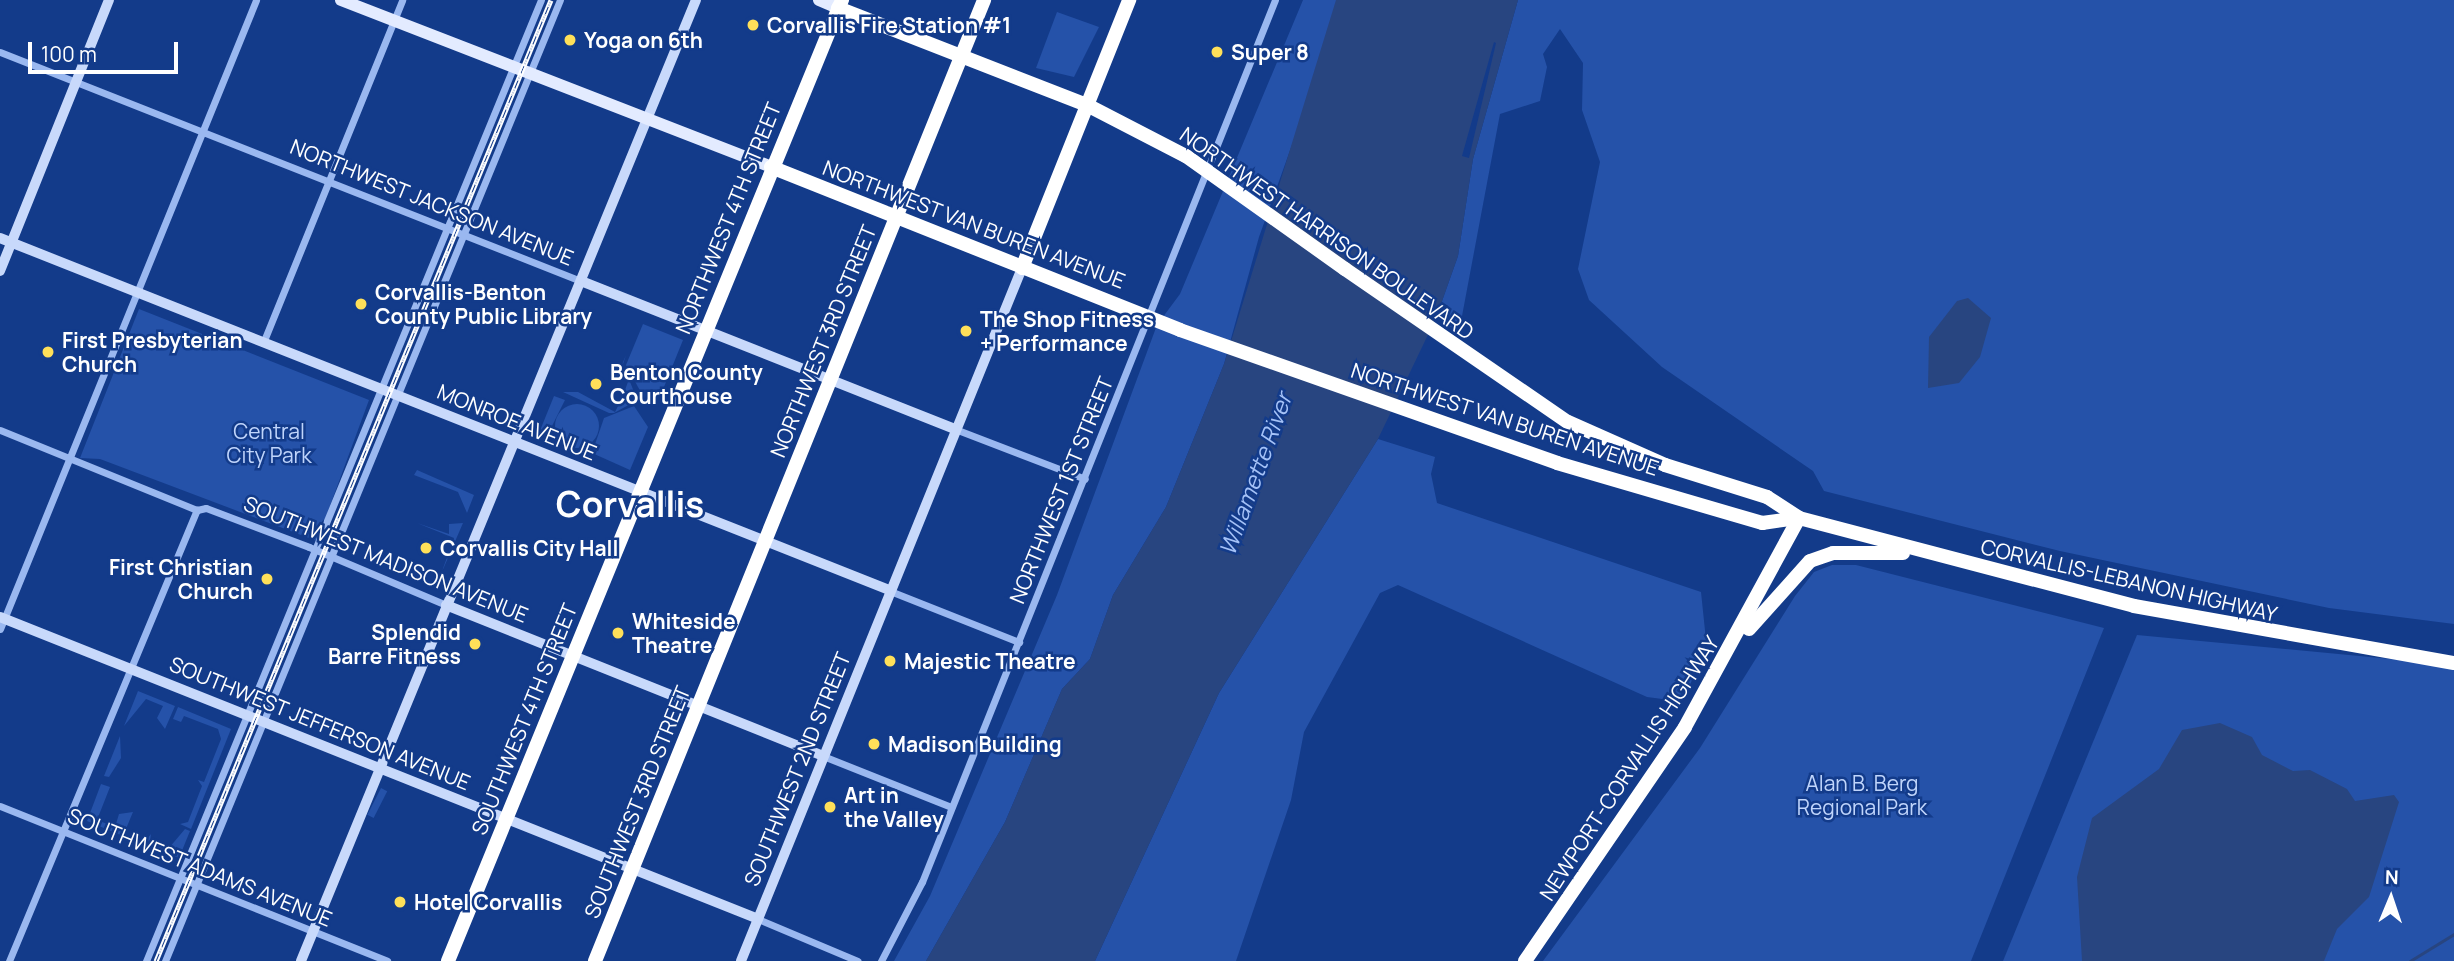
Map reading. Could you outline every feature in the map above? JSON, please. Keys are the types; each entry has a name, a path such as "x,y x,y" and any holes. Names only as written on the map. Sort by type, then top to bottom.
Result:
{"highway":[{"name":"NORTHWEST 3RD STREET","path":"764,541 984,0"},
{"path":"1022,268 1129,0"},
{"name":"NORTHWEST HARRISON BOULEVARD","path":"840,4 961,57 1087,105 1186,156 1518,394 1617,446 1768,497 1799,518"},
{"name":"NORTHWEST 4TH STREET","path":"639,492 840,4"},
{"name":"NORTHWEST VAN BUREN AVENUE","path":"771,167 1180,330 1500,444 1762,523 1799,518"},
{"name":"SOUTHWEST 4TH STREET","path":"448,961 639,492"},
{"name":"CORVALLIS-LEBANON HIGHWAY","path":"1799,518 1911,551 2243,629 2454,663"},
{"name":"NEWPORT-CORVALLIS HIGHWAY","path":"1525,961 1599,859 1732,649 1799,518"},
{"name":"SOUTHWEST 3RD STREET","path":"595,961 764,541"},
{"path":"1732,649 1811,561 1833,553 1911,551"}],"main road":[{"name":"NORTHWEST VAN BUREN AVENUE","path":"341,0 771,167"},
{"name":"NORTHWEST HARRISON BOULEVARD","path":"819,0 840,4"}],"street":[{"path":"0,271 109,0"},
{"path":"1,621 256,0"},
{"path":"263,343 402,0"},
{"path":"146,961 449,230 541,0"},
{"path":"165,961 328,558 560,0"},
{"path":"301,961 696,0"},
{"name":"NORTHWEST 1ST STREET","path":"881,961 922,882 1151,317 1275,0"},
{"name":"NORTHWEST JACKSON AVENUE","path":"0,52 1085,480"},
{"name":"MONROE AVENUE","path":"0,238 1019,642"},
{"name":"SOUTHWEST 2ND STREET","path":"741,961 889,590 1022,268"},
{"name":"SOUTHWEST MADISON AVENUE","path":"0,430 197,510 206,508 316,551 446,606 951,807"},
{"path":"9,961 197,510"},
{"name":"SOUTHWEST JEFFERSON AVENUE","path":"1,621 263,721 858,961"},
{"name":"SOUTHWEST ADAMS AVENUE","path":"0,806 387,961"}],"green space":[{"path":"1303,0 1344,0 1259,237 1224,364 1166,507 1113,595 1090,659 1062,689 1005,822 926,961 894,961 930,896 1057,595 1157,325 1180,294"},
{"path":"1518,0 2454,0 2454,624 2329,608 2060,551 1824,491 1813,471 1662,367 1589,300 1578,269 1600,162 1582,110 1583,63 1560,29 1543,54 1547,67 1540,101 1500,114 1459,332 1436,318 1458,256 1473,159"},
{"path":"1057,12 1099,27 1074,77 1036,68"},
{"name":"Central City Park","path":"139,309 369,400 317,541 100,459 80,458"},
{"path":"643,324 683,340 664,387 644,398 626,365"},
{"path":"626,355 623,364 629,379 618,374"},
{"path":"629,379 636,397 625,390"},
{"path":"563,392 578,392 615,412 620,402 634,402 614,413 609,413"},
{"path":"554,396 565,400 547,436 539,433"},
{"path":"577,404 586,405 593,410 598,417 598,435 593,442 586,447 577,448 568,447 561,442 556,435 555,426 556,417 561,410 568,405"},
{"path":"634,406 648,427 630,470 592,453 604,418"},
{"path":"1378,439 1435,457 1431,474 1437,503 1701,592 1706,640 1688,691 1670,700 1647,697 1398,585 1380,593 1304,732 1291,800 1236,961 1095,961 1219,693"},
{"path":"417,470 474,495 467,513 458,492 414,475"},
{"path":"417,523 449,534 449,524 463,523 441,574 454,538"},
{"name":"Alan B. Berg Regional Park","path":"1832,565 1856,565 2104,628 1971,961 1543,961 1700,748 1795,596 1814,572"},
{"path":"2137,635 2454,665 2454,961 2003,961"},
{"path":"138,691 175,706 165,729 157,718 163,706 146,699 124,726"},
{"path":"178,707 231,729 191,829 180,824 188,822 202,786 198,780 204,782 221,739 218,729 184,716 181,722 173,719"},
{"path":"120,736 121,758 109,777 104,776"},
{"path":"101,784 110,787 97,820 115,827 119,814 133,812 123,836 87,821"},
{"path":"381,788 387,791 374,818 367,815"},
{"path":"185,829 190,831 179,858 143,844 151,834 150,841 169,848"}],"water":[{"name":"Willamette River","path":"1336,0 1518,0 1473,159 1458,256 1436,318 1378,439 1219,693 1095,961 926,961 1005,822 1062,689 1090,659 1113,595 1166,507 1224,364"},
{"path":"1968,298 1991,318 1980,357 1959,383 1928,388 1929,337 1957,301"},
{"path":"2220,723 2252,737 2262,755 2293,771 2310,770 2347,789 2355,801 2394,795 2399,802 2369,897 2337,929 2324,961 2082,961 2077,877 2092,818 2159,769 2182,730"}],"pier":[{"path":"1494,42 1496,43 1469,158 1462,156"}],"waterway":[{"path":"2410,961 2454,934"}],"railway":[{"path":"156,961 551,0"}],"place":[{"name":"Corvallis Fire Station #1","path":"753,25"},
{"name":"Yoga on 6th","path":"570,40"},
{"name":"Super 8","path":"1217,52"},
{"name":"Corvallis-Benton County Public Library","path":"361,304"},
{"name":"The Shop Fitness + Performance","path":"966,331"},
{"name":"First Presbyterian Church","path":"48,352"},
{"name":"Benton County Courthouse","path":"596,384"},
{"name":"Corvallis City Hall","path":"426,548"},
{"name":"First Christian Church","path":"267,579"},
{"name":"Whiteside Theatre","path":"618,633"},
{"name":"Splendid Barre Fitness","path":"475,644"},
{"name":"Majestic Theatre","path":"890,661"},
{"name":"Madison Building","path":"874,744"},
{"name":"Art in the Valley","path":"830,807"},
{"name":"Hotel Corvallis","path":"400,902"}],"district":[{"name":"Corvallis","path":"630,504"}]}
